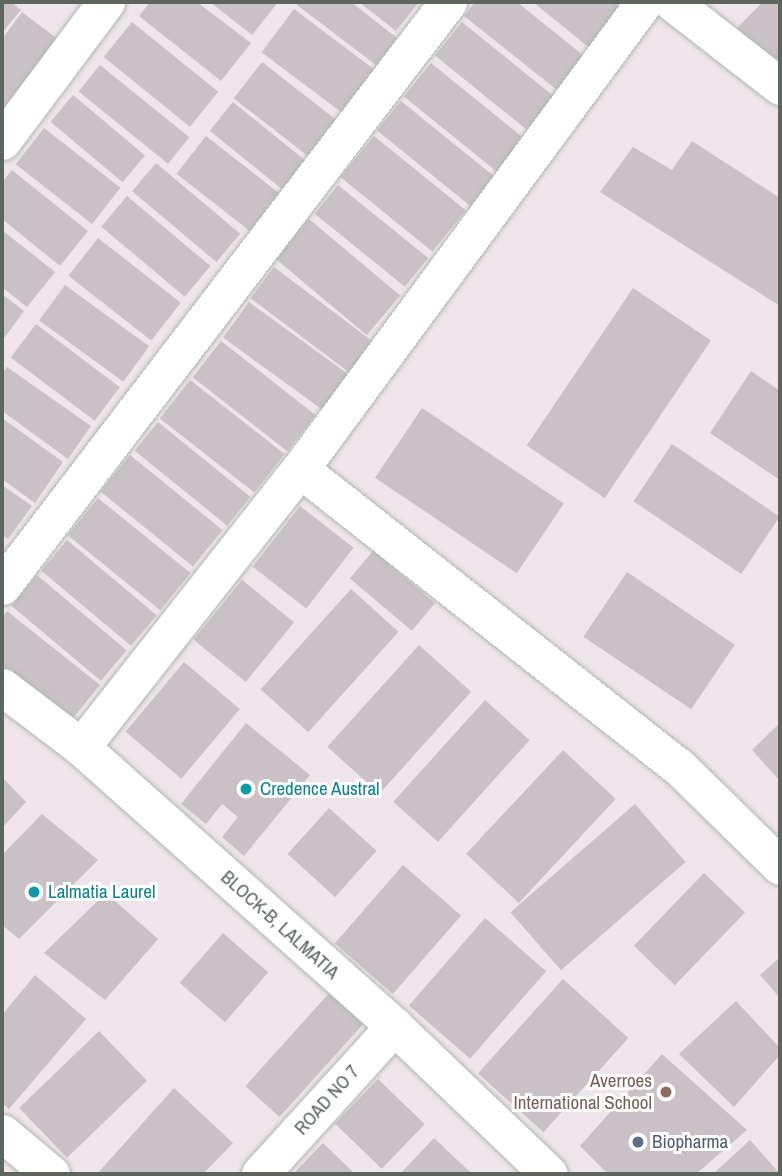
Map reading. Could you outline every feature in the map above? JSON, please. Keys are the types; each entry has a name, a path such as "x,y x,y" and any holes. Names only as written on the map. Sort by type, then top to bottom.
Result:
{"street":[{"path":"2,141 106,2"},
{"path":"2,586 447,2"},
{"path":"81,747 300,469 644,2"},
{"path":"672,2 780,86"},
{"path":"300,469 678,766 780,866"},
{"name":"BLOCK-B, LALMATIA","path":"2,687 81,747 394,1026 549,1174"},
{"name":"ROAD NO 7","path":"260,1174 394,1026"},
{"path":"2,1133 51,1174"}],"building":[{"path":"2,2 11,2 21,10 2,33"},
{"path":"150,2 197,2 251,43 221,81 139,16"},
{"path":"210,2 278,2 252,35"},
{"path":"299,2 351,2 397,38 376,65 297,5"},
{"path":"359,2 419,2 396,31"},
{"path":"475,2 517,2 589,60 562,94 464,16"},
{"path":"533,2 614,2 625,10 592,50"},
{"path":"763,2 780,2 779,70 737,28"},
{"path":"294,9 374,69 341,112 262,52"},
{"path":"22,12 64,44 2,120 2,39"},
{"path":"132,22 218,92 190,127 104,57"},
{"path":"462,22 561,103 534,136 435,55"},
{"path":"262,62 339,122 311,159 234,98"},
{"path":"431,63 527,141 500,174 404,96"},
{"path":"100,65 189,137 168,164 79,91"},
{"path":"73,95 145,155 123,182 51,122"},
{"path":"401,101 496,178 472,207 377,131"},
{"path":"233,102 307,162 284,191 210,131"},
{"path":"44,128 120,188 92,224 16,164"},
{"path":"206,136 279,193 250,231 176,174"},
{"path":"374,136 466,210 432,251 341,177"},
{"path":"692,141 780,198 780,306 600,192 633,147 672,170"},
{"path":"156,163 240,234 216,262 132,191"},
{"path":"12,170 88,231 60,266 2,219 2,182"},
{"path":"338,185 428,258 405,287 315,214"},
{"path":"127,196 210,266 185,297 101,227"},
{"path":"309,219 400,295 367,335 276,259"},
{"path":"2,230 55,272 27,307 2,287"},
{"path":"98,238 181,303 151,340 68,276"},
{"path":"274,267 373,342 350,373 251,298"},
{"path":"65,285 149,346 123,382 39,321"},
{"path":"633,288 711,341 605,498 527,446"},
{"path":"2,294 24,311 2,341"},
{"path":"249,302 349,375 323,410 223,338"},
{"path":"36,324 120,387 95,421 11,358"},
{"path":"221,341 316,415 287,451 193,377"},
{"path":"7,367 91,426 68,459 2,411 2,374"},
{"path":"751,371 780,391 780,480 710,433"},
{"path":"190,380 285,454 254,492 160,419"},
{"path":"422,408 564,504 517,573 375,478"},
{"path":"2,418 63,462 35,503 2,479"},
{"path":"158,422 250,497 227,526 135,451"},
{"path":"672,444 780,517 741,574 633,501"},
{"path":"130,455 222,530 193,566 100,492"},
{"path":"2,485 32,506 8,539 2,535"},
{"path":"98,498 190,573 160,610 68,535"},
{"path":"300,506 354,548 306,609 253,567"},
{"path":"67,540 157,615 131,646 41,571"},
{"path":"373,551 435,603 412,631 350,579"},
{"path":"627,572 735,645 691,709 583,637"},
{"path":"37,575 127,650 101,681 11,606"},
{"path":"242,580 294,622 246,682 194,640"},
{"path":"351,589 399,632 308,732 261,689"},
{"path":"7,611 100,685 68,724 2,671 2,618"},
{"path":"419,645 471,692 379,794 327,747"},
{"path":"184,662 240,709 181,779 126,732"},
{"path":"485,700 530,740 438,842 393,802"},
{"name":"Credence Austral","path":"246,723 310,775 244,856 222,837 238,817 222,804 206,824 181,804"},
{"path":"780,723 780,781 752,750"},
{"path":"563,750 616,799 519,903 466,854"},
{"path":"2,777 26,802 2,828"},
{"path":"635,804 686,862 561,970 510,912"},
{"path":"329,808 377,851 335,897 288,854"},
{"name":"Lalmatia Laurel","path":"42,814 98,860 19,939 2,925 2,855"},
{"path":"403,865 461,916 393,994 335,943"},
{"path":"704,873 745,913 675,985 634,946"},
{"path":"106,893 158,939 105,1000 44,953"},
{"path":"485,918 546,971 470,1059 409,1006"},
{"path":"223,933 268,972 225,1022 180,983"},
{"path":"780,957 780,998 760,975"},
{"path":"35,975 86,1019 9,1109 2,1103 2,1015"},
{"path":"563,979 628,1038 543,1132 478,1073"},
{"path":"331,991 365,1022 280,1117 245,1086"},
{"path":"736,1001 780,1048 780,1055 734,1107 679,1054"},
{"path":"99,1031 147,1081 67,1158 19,1108"},
{"name":"Averroes International School","path":"662,1054 747,1130 696,1174 608,1174 580,1146"},
{"path":"378,1079 425,1124 382,1169 335,1124"},
{"path":"174,1088 233,1143 203,1174 97,1174"},
{"path":"434,1138 472,1174 400,1174"},
{"path":"750,1140 780,1174 713,1174"},
{"path":"323,1143 355,1174 293,1174"}],"place":[{"name":"Credence Austral","path":"246,789"},
{"name":"Lalmatia Laurel","path":"34,892"},
{"name":"Averroes International School","path":"666,1092"},
{"name":"Biopharma","path":"638,1142"}]}
